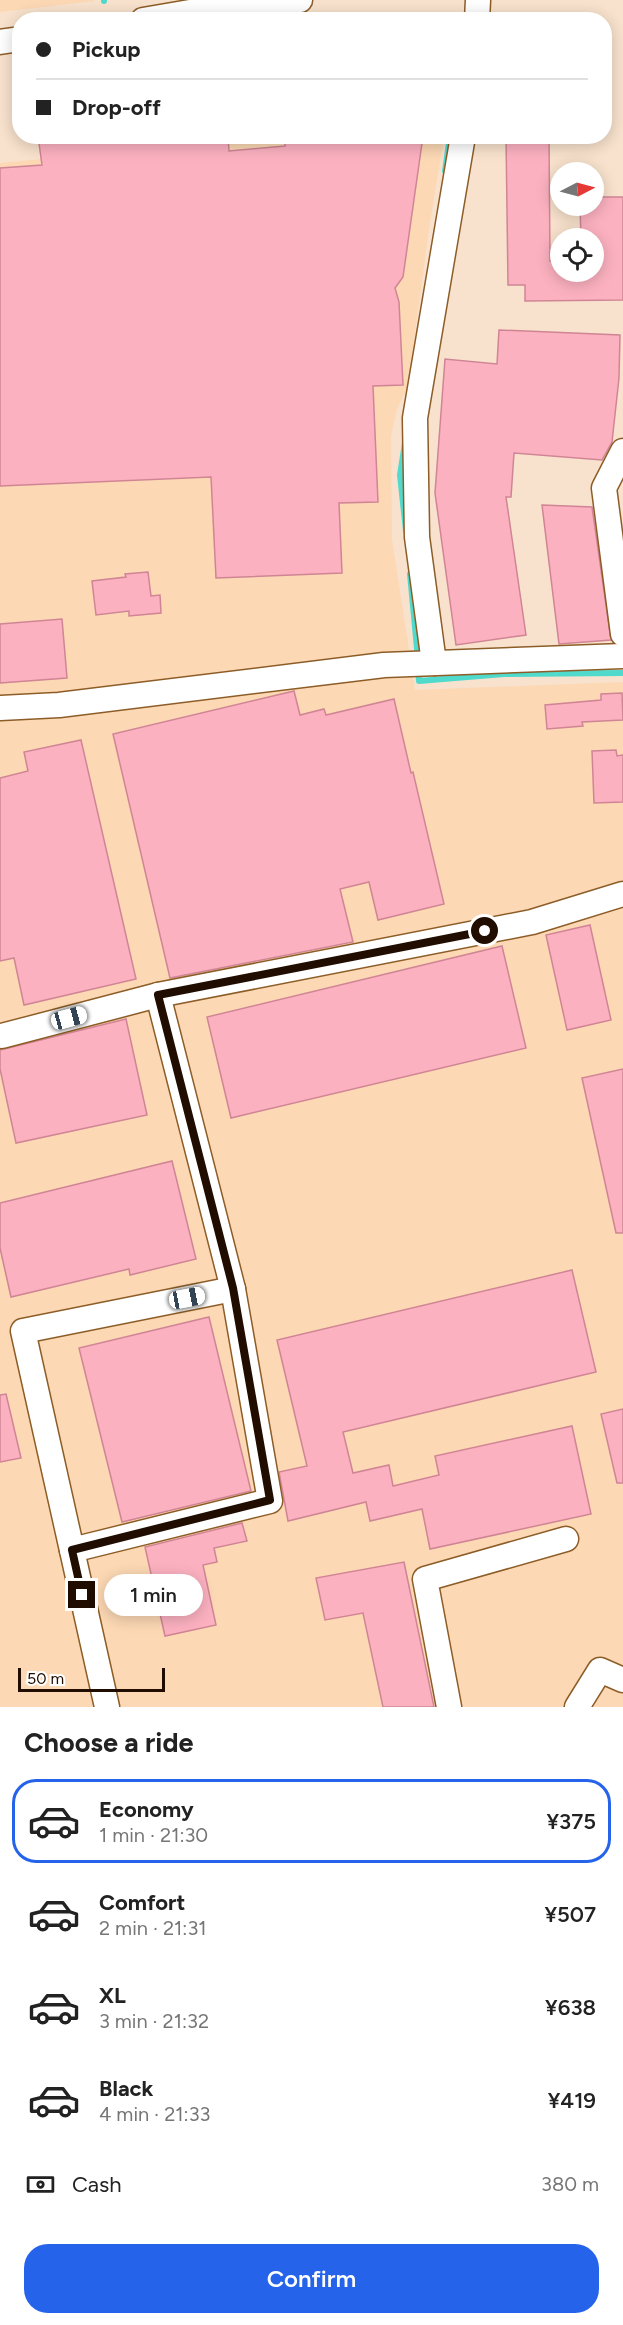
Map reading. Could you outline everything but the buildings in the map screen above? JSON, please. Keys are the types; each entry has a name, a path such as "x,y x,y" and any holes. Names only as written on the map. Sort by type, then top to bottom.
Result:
{"street":[{"path":"190,12 300,0"},
{"path":"434,663 417,537 415,418 462,144"},
{"path":"623,451 604,488 623,634"},
{"path":"0,708 59,705 384,665 623,656"},
{"path":"2,1036 158,995 532,922 623,894"},
{"path":"72,1550 270,1500 233,1288 158,995"},
{"path":"107,1707 23,1331 233,1288"},
{"path":"449,1707 425,1579 566,1539"},
{"path":"577,1707 600,1670 623,1680"}],"shaded area":[{"path":"0,0 94,0 94,1 0,12"},
{"path":"192,144 443,144 408,386 397,409 391,436 392,539 409,650 65,692 0,695 0,163"},
{"path":"413,676 415,690 623,682 623,1707 0,1707 0,714 178,703 313,683"}],"waterway":[{"path":"445,171 449,144"},
{"path":"405,443 400,475 406,531"},
{"path":"410,574 418,659"},
{"path":"418,669 419,681 504,674 623,673"}],"route":[{"path":"82,1595 72,1550 270,1500 233,1288 158,995 485,931"}]}
